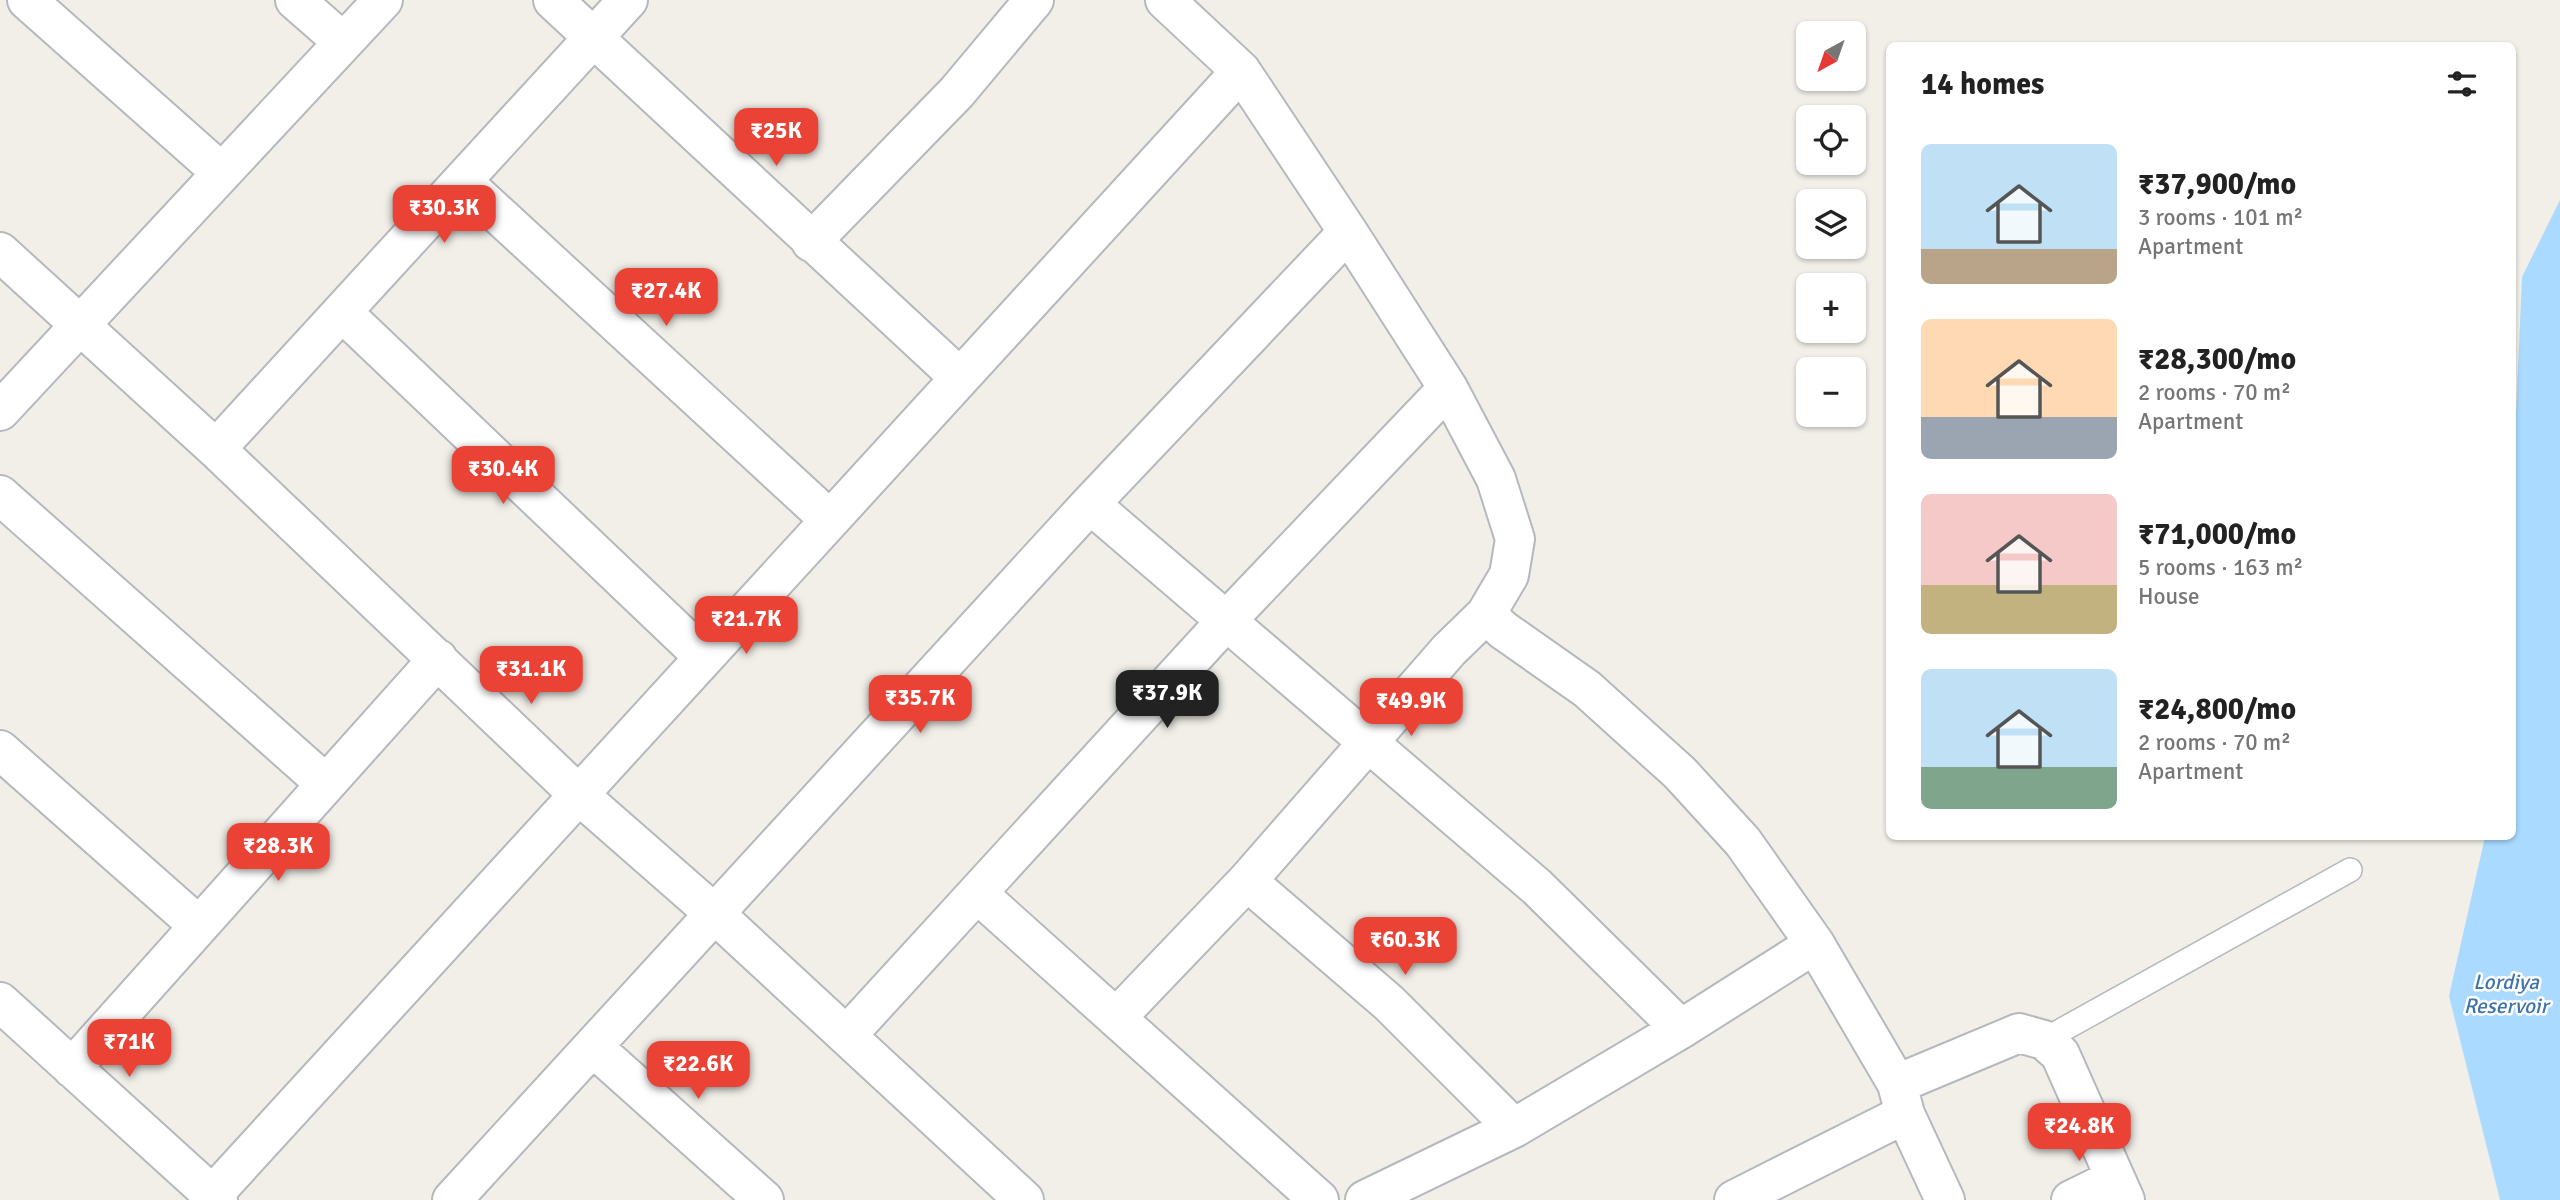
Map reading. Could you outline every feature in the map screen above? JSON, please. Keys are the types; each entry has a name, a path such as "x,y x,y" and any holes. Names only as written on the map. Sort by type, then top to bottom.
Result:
{"street":[{"path":"27,0 222,173"},
{"path":"295,0 343,42"},
{"path":"0,411 383,0"},
{"path":"553,0 959,377"},
{"path":"216,449 628,0"},
{"path":"811,242 957,92 1034,0"},
{"path":"1116,1018 1247,881 1449,650 1486,614 1509,575 1515,539 1496,479 1448,388 1348,232 1241,71 1165,0"},
{"path":"0,1002 213,1198 959,377 1241,71"},
{"path":"462,181 830,520"},
{"path":"469,1194 593,1047 1090,504 1348,232"},
{"path":"0,252 216,449 579,795 716,915 1024,1200"},
{"path":"342,312 704,657"},
{"path":"847,1035 1227,620 1448,388"},
{"path":"0,495 326,784"},
{"path":"1090,504 1537,887 1681,1029"},
{"path":"1486,614 1503,630 1587,690 1680,773 1743,842 1815,944 1901,1099 1945,1200"},
{"path":"72,1068 439,659"},
{"path":"0,750 199,926"},
{"path":"1247,881 1390,1003 1514,1128"},
{"path":"978,894 1319,1200"},
{"path":"1365,1200 1514,1128 1681,1029 1815,944"},
{"path":"1734,1200 1901,1099 2019,1033 2044,1040 2060,1054 2119,1189 2071,1200"},
{"path":"593,1047 764,1200"}],"lane":[{"path":"2044,1040 2350,870"}],"water":[{"name":"Lordiya Reservoir","path":"2560,200 2560,1200 2500,1200 2449,996 2484,840 2516,840 2516,416 2522,277"}]}
